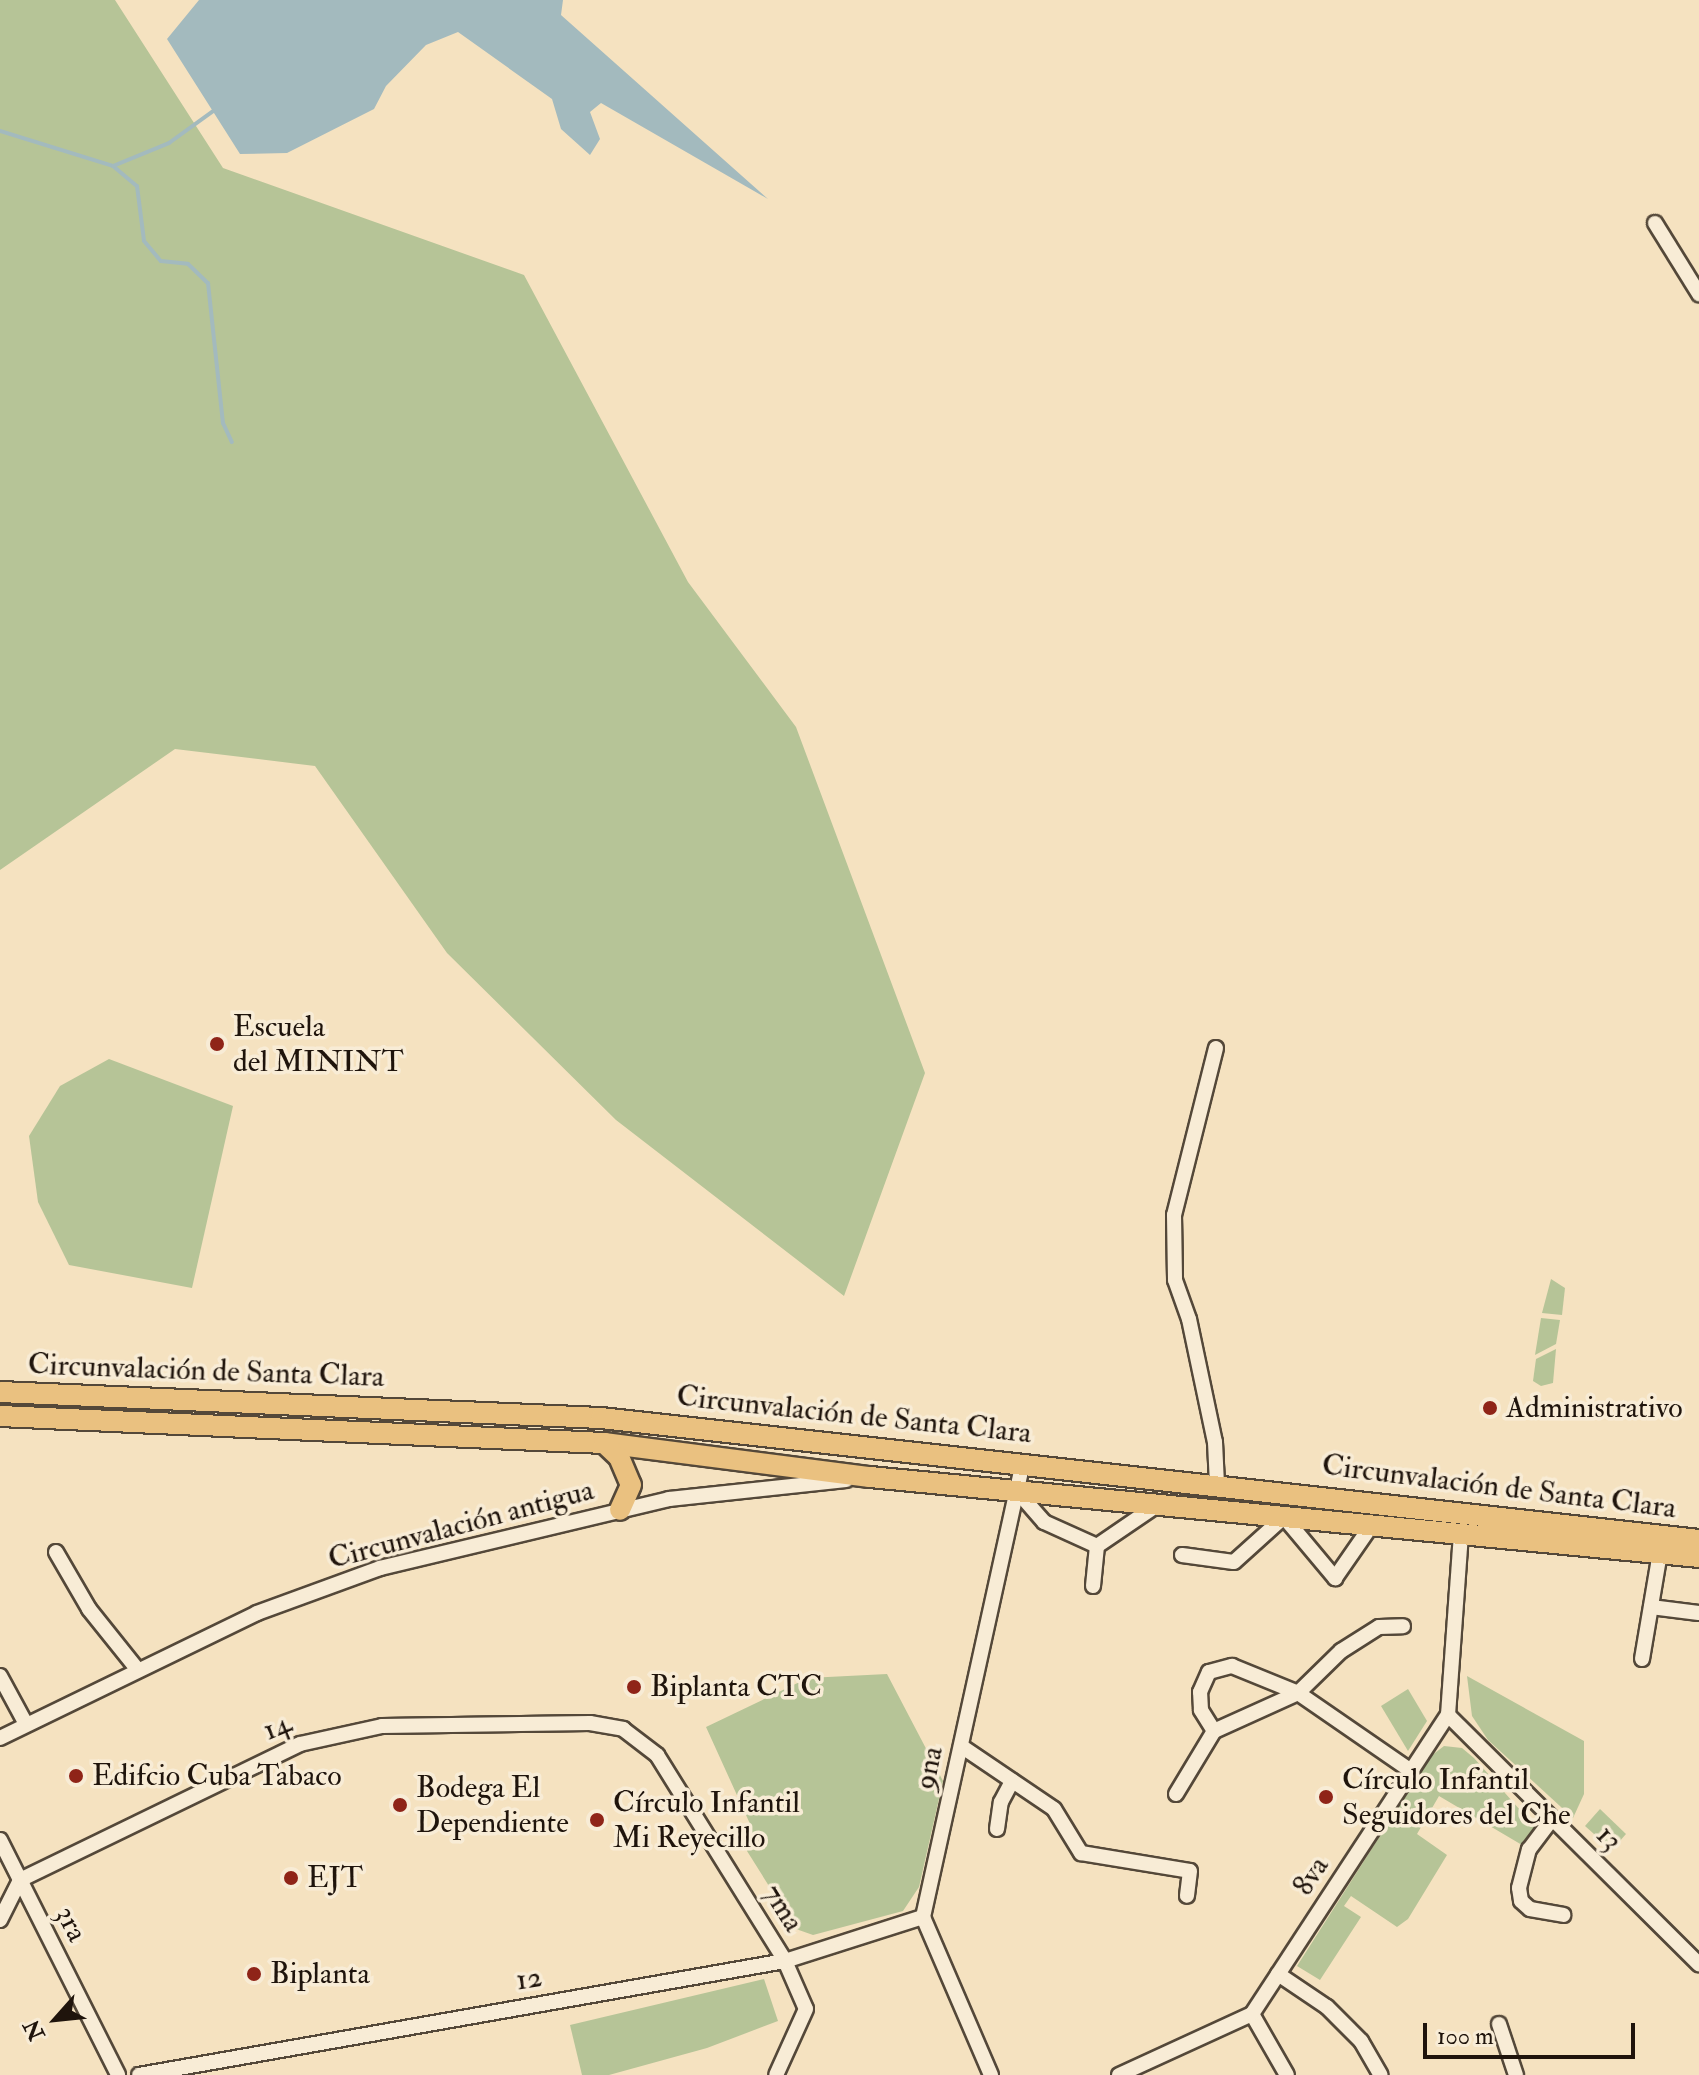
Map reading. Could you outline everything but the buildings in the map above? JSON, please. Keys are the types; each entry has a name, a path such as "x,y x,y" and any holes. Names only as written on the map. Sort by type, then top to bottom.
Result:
{"highway":[{"name":"Circunvalación de Santa Clara","path":"0,1392 601,1418 1699,1540"},
{"name":"Circunvalación de Santa Clara","path":"0,1416 604,1443 870,1477 1699,1557"},
{"path":"604,1443 619,1457 631,1485 620,1510"}],"street":[{"path":"1655,223 1699,294"},
{"path":"1216,1048 1174,1215 1175,1280 1189,1319 1215,1442 1217,1485"},
{"name":"9na","path":"923,1917 1023,1463"},
{"name":"Circunvalación antigua","path":"0,1738 257,1613 380,1568 669,1499 870,1477"},
{"path":"1017,1491 1044,1522 1097,1546"},
{"path":"1093,1586 1097,1546 1157,1505"},
{"path":"1182,1555 1234,1562 1284,1517 1335,1578 1371,1526"},
{"name":"8va","path":"1252,2014 1448,1715 1461,1534"},
{"path":"56,1552 89,1609 137,1669"},
{"path":"1642,1659 1660,1553"},
{"path":"1651,1607 1699,1613"},
{"path":"1176,1794 1214,1731 1298,1693 1341,1651 1379,1627 1403,1626"},
{"path":"1214,1731 1201,1710 1200,1692 1209,1672 1232,1666 1298,1693 1411,1771"},
{"path":"0,1676 26,1724"},
{"name":"13","path":"1448,1715 1699,1964"},
{"name":"14","path":"20,1880 300,1744 341,1732 382,1726 546,1723 623,1729"},
{"name":"7ma","path":"623,1729 657,1755 785,1961 806,2009 776,2075"},
{"path":"961,1746 1054,1809 1081,1853 1190,1871 1187,1896"},
{"path":"997,1829 1001,1802 1012,1781"},
{"path":"1552,1819 1529,1849 1519,1888 1521,1901 1530,1909 1563,1915"},
{"name":"3ra","path":"0,1840 118,2075"},
{"path":"0,1920 20,1880"},
{"path":"923,1917 991,2075"},
{"name":"12","path":"139,2075 185,2071 785,1961 923,1917"},
{"path":"1278,1974 1344,2024 1381,2075"},
{"path":"1119,2075 1252,2014 1287,2075"},
{"path":"1499,2024 1516,2075"}],"green space":[{"path":"0,0 115,0 223,168 524,275 688,582 796,727 925,1073 844,1296 616,1120 447,953 315,766 175,749 0,870"},
{"path":"109,1059 233,1106 192,1288 69,1265 38,1202 29,1136 60,1086"},
{"path":"1551,1279 1565,1288 1562,1315 1542,1313"},
{"path":"1541,1318 1560,1320 1556,1344 1535,1355"},
{"path":"1556,1349 1553,1383 1541,1386 1533,1381 1536,1359"},
{"path":"887,1674 943,1781 919,1887 903,1911 813,1935 796,1929 747,1851 751,1826 706,1727 808,1678"},
{"path":"1467,1676 1584,1741 1584,1794 1573,1818 1488,1740 1472,1716"},
{"path":"1408,1689 1427,1721 1408,1751 1381,1706"},
{"path":"1444,1746 1462,1748 1474,1758 1536,1828 1522,1845 1439,1796 1417,1834 1447,1855 1408,1919 1397,1927 1351,1896 1344,1906 1361,1917 1320,1980 1297,1966 1431,1756"},
{"path":"1600,1809 1626,1834 1612,1850 1585,1826"},
{"path":"764,1979 778,2021 707,2048 609,2075 582,2075 570,2025"}],"water":[{"path":"199,0 563,0 561,15 768,199 601,103 590,112 600,139 590,155 561,129 552,99 458,32 426,45 386,86 374,109 287,153 240,154 167,39"}],"waterway":[{"path":"113,166 169,143 213,111"},
{"path":"0,131 113,166 137,186 144,241 161,261 188,264 208,283 223,423 232,442"}],"place":[{"name":"Escuela del MININT","path":"217,1044"},
{"name":"Administrativo","path":"1490,1408"},
{"name":"Biplanta CTC","path":"634,1687"},
{"name":"Edifcio Cuba Tabaco","path":"76,1776"},
{"name":"Círculo Infantil Seguidores del Che","path":"1326,1797"},
{"name":"Bodega El Dependiente","path":"400,1805"},
{"name":"Círculo Infantil Mi Reyecillo","path":"597,1820"},
{"name":"EJT","path":"291,1878"},
{"name":"Biplanta","path":"254,1974"}]}
